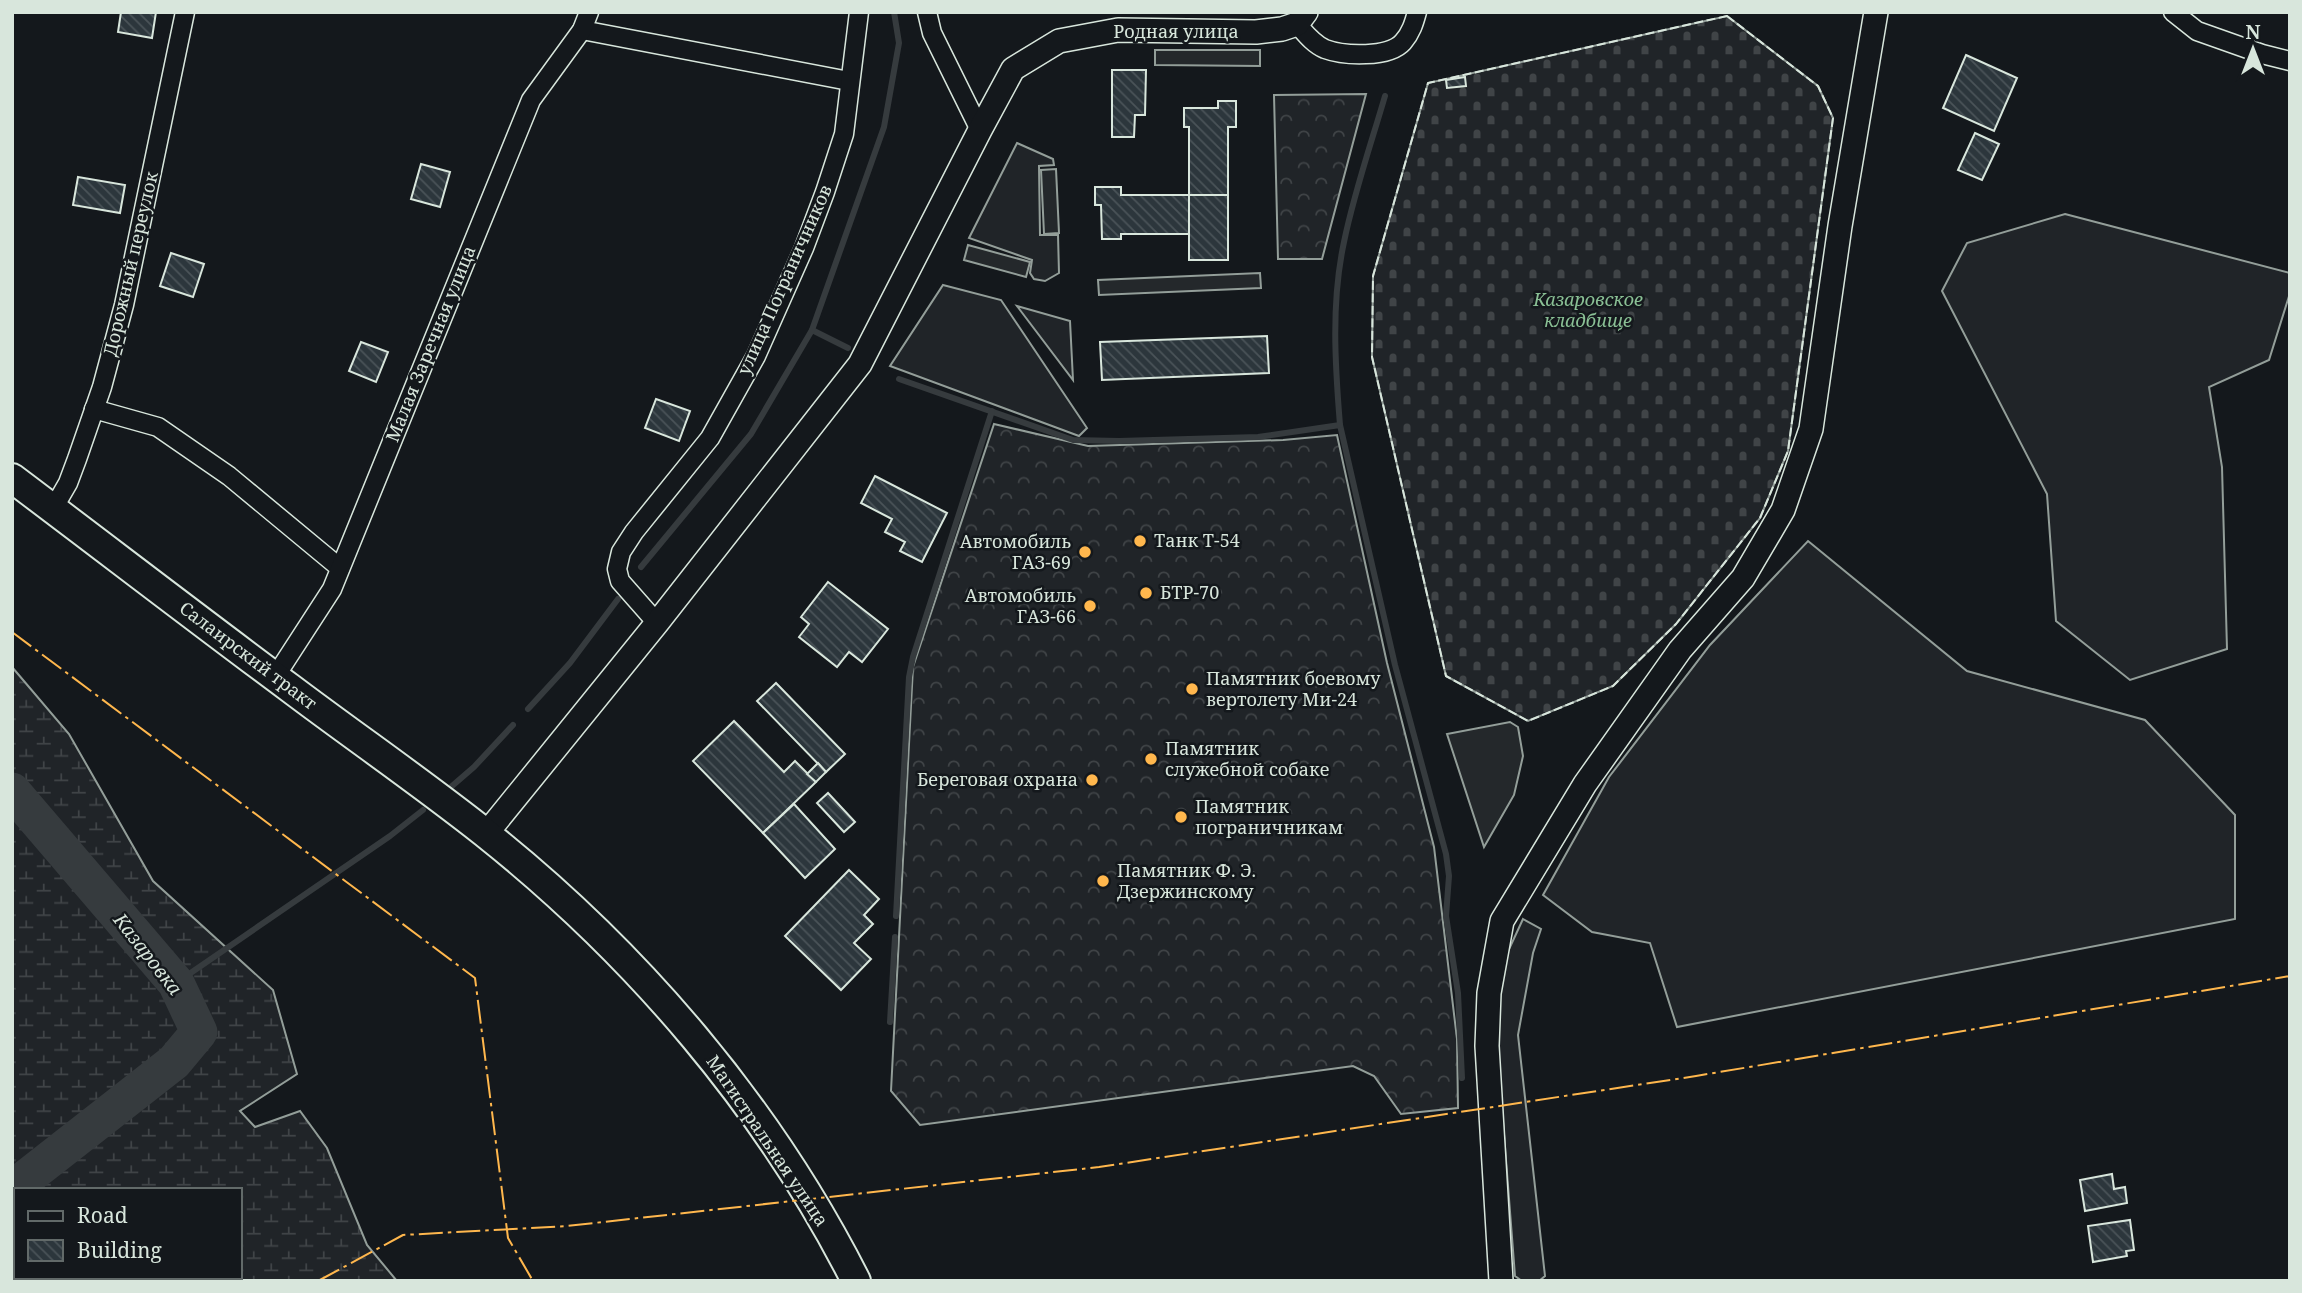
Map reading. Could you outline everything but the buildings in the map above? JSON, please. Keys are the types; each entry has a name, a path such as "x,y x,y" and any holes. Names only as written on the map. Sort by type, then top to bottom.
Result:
{"main road":[{"name":"Салаирский тракт","path":"12,478 486,834"},
{"name":"Магистральная улица","path":"486,834 565,902 636,971 703,1046 803,1188 856,1281"}],"street":[{"name":"Дорожный переулок","path":"53,509 68,483 94,409 124,305 185,12"},
{"name":"Малая Заречная улица","path":"275,677 332,589 531,100 582,30 589,12"},
{"name":"улица Пограничников","path":"657,624 620,581 617,569 621,552 710,438 756,356 804,248 844,134 859,12"},
{"path":"486,834 657,624 860,364 980,130 932,33 927,12"},
{"name":"Родная улица","path":"980,130 1013,69 1059,41 1118,30 1256,32 1282,29 1301,18 1313,42 1324,49 1344,54 1376,53 1402,43 1414,26 1417,12"},
{"path":"1500,1281 1487,1046 1489,993 1503,921 1585,783 1680,650 1743,579 1783,510 1811,429 1840,226 1876,12"},
{"path":"2173,12 2197,31 2290,61"},
{"path":"582,30 849,81"},
{"path":"94,409 158,427 229,476 340,568"}],"green space":[{"name":"Казаровское кладбище","path":"1727,16 1818,86 1833,118 1788,451 1760,518 1676,624 1613,686 1528,721 1446,676 1372,357 1373,276 1428,83"},
{"path":"1366,94 1322,259 1278,259 1274,95"},
{"path":"1017,143 1053,159 1054,165 1039,166 1040,235 1058,235 1059,273 1045,281 1034,279 1030,273 1032,260 969,238"},
{"path":"2065,214 2290,273 2290,293 2269,360 2209,387 2222,467 2227,649 2130,680 2056,621 2047,494 1942,291 1967,243"},
{"path":"943,285 1001,300 1087,428 1079,436 890,366"},
{"path":"1017,306 1070,321 1073,380"},
{"path":"994,424 1088,446 1283,440 1337,435 1387,663 1434,847 1457,1039 1458,1108 1401,1114 1374,1076 1353,1066 920,1125 891,1091 913,667"},
{"path":"1808,541 1967,671 2145,720 2235,815 2235,919 1677,1027 1650,943 1592,932 1543,895 1609,777 1710,645"},
{"path":"12,667 69,734 153,881 273,990 297,1074 240,1111 255,1127 300,1111 327,1148 367,1245 397,1281 12,1281"},
{"path":"1523,919 1541,929 1533,953 1518,1035 1545,1276 1539,1281 1522,1281 1515,1276 1496,1031 1504,960"}],"shaded area":[{"path":"1155,50 1260,50 1260,66 1155,65"},
{"path":"1056,169 1059,233 1044,234 1041,170"},
{"path":"968,245 1030,262 1026,277 964,260"},
{"path":"1260,273 1261,288 1099,295 1098,280"},
{"path":"1510,722 1518,727 1523,756 1514,795 1484,847 1447,734"}],"waterway":[{"path":"641,567 751,434 812,330 884,127 899,43 894,12"},
{"path":"1340,425 1335,333 1340,265 1353,205 1385,96"},
{"path":"812,330 848,348"},
{"path":"899,379 1073,440 1258,437 1340,425 1395,665 1446,854 1449,876 1446,916 1458,993 1462,1078"},
{"path":"896,916 909,677 913,657 992,411"},
{"path":"528,709 570,663 618,599"},
{"path":"452,786 474,767 513,725"},
{"name":"Казаровка","path":"12,791 176,983 199,1032 174,1062 12,1189"},
{"path":"176,983 390,836 423,810"},
{"path":"890,1022 895,937"}],"fence":[{"path":"1727,16 1818,86 1833,118 1788,451 1760,518 1676,624 1613,686 1528,721 1446,676 1372,357 1373,276 1428,83 1727,16"}],"power":[{"path":"12,632 475,978 508,1238 533,1281"},
{"path":"318,1281 403,1235 567,1226 1099,1167 1696,1076 2290,976"}],"place":[{"name":"Танк Т-54","path":"1140,541"},
{"name":"Автомобиль ГАЗ-69","path":"1085,552"},
{"name":"БТР-70","path":"1146,593"},
{"name":"Автомобиль ГАЗ-66","path":"1090,606"},
{"name":"Памятник боевому вертолету Ми-24","path":"1192,689"},
{"name":"Памятник служебной собаке","path":"1151,759"},
{"name":"Береговая охрана","path":"1092,780"},
{"name":"Памятник пограничникам","path":"1181,817"},
{"name":"Памятник Ф. Э. Дзержинскому","path":"1103,881"}]}
